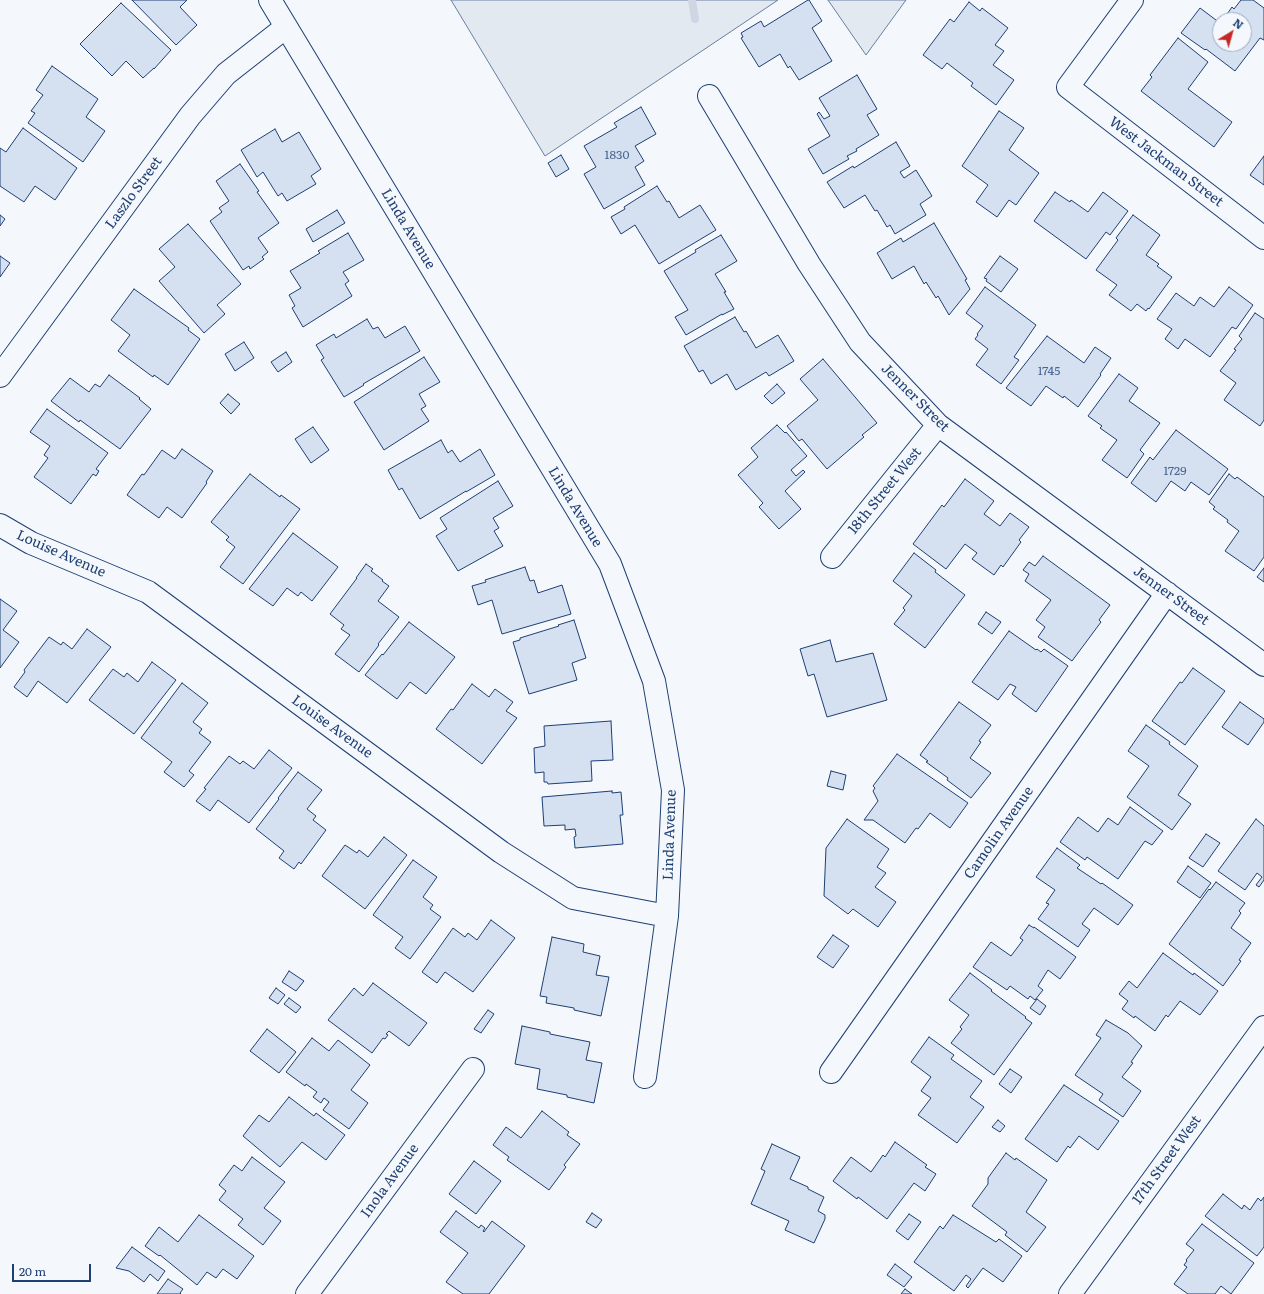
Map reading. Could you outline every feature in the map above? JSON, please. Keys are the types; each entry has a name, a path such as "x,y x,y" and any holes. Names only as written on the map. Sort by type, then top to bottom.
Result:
{"street":[{"name":"Linda Avenue","path":"270,0 610,564 654,681 673,790 667,916 645,1077"},
{"name":"West Jackman Street","path":"1132,0 1068,87 1264,238"},
{"name":"Laszlo Street","path":"0,376 190,116 226,74 286,27"},
{"name":"Jenner Street","path":"708,96 809,264 860,342 938,425 1264,665"},
{"name":"18th Street West","path":"832,557 938,425"},
{"name":"Louise Avenue","path":"0,524 31,543 148,592 501,852 573,898 667,916"},
{"name":"Camolin Avenue","path":"831,1072 1167,593"},
{"name":"17th Street West","path":"1070,1294 1264,1027"},
{"name":"Inola Avenue","path":"307,1294 473,1069"}],"shaded area":[{"path":"451,0 778,0 545,156"},
{"path":"828,0 906,0 866,55"}],"building":[{"path":"132,0 187,0 180,7 197,25 176,45"},
{"path":"808,0 822,21 812,28 832,61 799,80 790,66 788,68 780,54 759,67 741,38 743,37 741,33 761,21 764,27"},
{"path":"1241,0 1253,0 1264,8 1264,40 1260,38 1252,49 1252,12 1229,12 1232,7 1234,9"},
{"path":"969,2 980,11 982,8 1008,28 995,45 1004,51 993,65 1014,80 996,105 971,86 973,83 947,63 942,69 923,55 950,19 954,22"},
{"path":"121,3 171,50 154,69 143,78 126,61 112,76 80,44"},
{"path":"1200,8 1212,17 1212,52 1249,52 1235,71 1206,49 1205,50 1181,33"},
{"path":"1178,38 1208,62 1188,89 1232,122 1214,147 1141,91 1152,77 1150,75"},
{"path":"52,66 98,99 86,117 105,131 83,162 28,123 35,113 31,111 43,95 36,90"},
{"path":"857,75 877,109 867,115 879,135 856,149 857,151 847,156 849,159 823,174 808,149 830,136 817,114 819,112 824,119 830,116 819,98"},
{"path":"641,107 656,134 635,146 644,161 635,167 645,185 604,209 584,174 596,167 584,146 617,127 614,123"},
{"path":"999,111 1024,128 1009,150 1039,173 1016,205 1009,200 997,217 976,202 988,185 962,166"},
{"path":"23,128 77,168 55,200 35,186 24,202 0,186 0,148 6,152"},
{"path":"275,129 282,142 299,132 321,169 311,176 316,184 287,201 282,193 278,196 263,172 257,177 241,150"},
{"path":"896,142 910,166 900,172 904,178 916,170 932,196 920,204 926,215 895,234 890,225 887,227 877,210 875,211 865,195 844,208 827,182 853,166 854,168"},
{"path":"561,155 569,169 556,177 548,163"},
{"path":"1264,156 1264,185 1250,175"},
{"path":"240,164 259,191 257,192 279,223 258,238 268,252 262,257 264,259 250,269 249,266 243,270 210,221 222,212 219,208 229,201 216,181"},
{"path":"657,186 667,202 669,201 679,218 700,205 716,230 659,264 635,225 621,234 611,217"},
{"path":"1055,192 1070,202 1071,200 1088,212 1103,192 1128,211 1110,235 1106,232 1086,259 1034,221"},
{"path":"337,210 345,223 313,242 306,229"},
{"path":"0,215 5,219 0,226"},
{"path":"1133,215 1160,235 1146,255 1159,264 1157,266 1172,277 1146,311 1137,304 1131,311 1109,295 1117,285 1096,270 1118,240 1116,238"},
{"path":"934,223 967,279 965,280 970,289 949,315 938,296 936,298 926,282 924,284 914,266 892,279 877,253 901,238 903,242"},
{"path":"188,224 241,284 217,305 225,314 204,333 159,281 175,267 159,249"},
{"path":"348,233 364,260 343,272 349,281 345,284 352,296 303,327 292,308 295,306 289,295 301,288 290,271 320,253 318,251"},
{"path":"721,235 737,261 715,274 734,309 722,314 686,335 675,317 688,310 664,271 696,252 695,250"},
{"path":"0,256 10,263 0,277"},
{"path":"1000,256 1018,269 1001,292 984,278"},
{"path":"985,287 1036,325 1014,357 1019,360 1001,384 976,365 988,349 975,339 983,326 966,313"},
{"path":"1229,287 1253,305 1236,329 1232,327 1210,357 1185,339 1178,349 1165,339 1172,329 1157,319 1176,293 1194,306 1200,297 1214,307"},
{"path":"134,289 189,328 188,330 200,339 168,385 154,375 153,377 118,351 130,335 111,320"},
{"path":"1255,313 1264,319 1264,420 1260,426 1224,400 1236,383 1220,371 1236,350 1234,349 1242,339 1239,336"},
{"path":"735,317 744,332 746,331 756,348 778,335 794,361 769,376 766,372 736,390 727,374 711,384 703,370 699,372 684,346"},
{"path":"367,319 373,329 378,327 385,338 405,326 420,351 363,384 364,385 344,397 321,360 324,358 316,345 334,334 336,338"},
{"path":"1047,336 1084,363 1095,347 1111,358 1100,374 1101,375 1078,407 1064,396 1063,398 1046,386 1031,406 1006,388"},
{"path":"244,342 254,358 235,371 225,354"},
{"path":"286,352 292,362 278,372 271,362"},
{"path":"424,357 440,382 419,394 426,406 421,409 429,421 384,450 354,402"},
{"path":"823,359 877,423 862,435 864,437 827,469 802,439 799,441 787,426 818,400 800,379"},
{"path":"1119,374 1138,388 1129,401 1160,423 1140,450 1144,454 1127,478 1102,460 1117,440 1100,428 1102,426 1088,416"},
{"path":"109,375 140,398 139,399 151,409 120,449 80,420 79,422 51,401 70,378 89,392 95,384 100,387"},
{"path":"777,384 785,393 772,404 764,396"},
{"path":"228,394 240,404 231,414 220,403"},
{"path":"47,409 108,453 96,469 99,471 96,476 93,474 71,504 34,477 48,458 44,455 50,446 30,432"},
{"path":"777,425 785,433 786,432 807,456 791,470 796,476 803,470 805,472 785,491 801,509 779,529 759,507 763,503 738,475 758,457 751,448"},
{"path":"313,427 329,450 311,463 295,439"},
{"path":"1176,430 1228,469 1209,495 1191,482 1185,491 1171,481 1156,502 1131,483 1150,457 1153,460"},
{"path":"441,440 448,453 452,450 460,462 480,449 495,475 420,519 402,488 399,490 388,470"},
{"path":"182,449 213,471 206,482 207,483 182,518 167,507 159,518 127,495 162,450 175,459"},
{"path":"250,474 280,497 281,495 300,509 243,584 220,567 235,547 226,540 229,537 211,522"},
{"path":"1229,474 1235,479 1237,477 1264,497 1264,557 1254,571 1225,551 1239,531 1227,522 1228,520 1213,509 1215,507 1209,502"},
{"path":"965,479 994,501 984,514 1000,526 1010,513 1029,527 1019,540 1021,542 1003,567 1001,565 994,575 972,559 977,553 965,544 946,569 913,544 942,505 944,507"},
{"path":"498,481 513,506 493,518 499,528 494,531 503,546 458,571 436,536 447,529 440,518"},
{"path":"293,533 338,567 312,601 301,592 298,596 287,588 273,606 249,589"},
{"path":"914,553 936,570 935,572 965,595 925,648 894,624 905,610 903,608 912,596 893,581"},
{"path":"1043,556 1110,605 1099,620 1101,622 1072,661 1038,637 1045,627 1036,620 1051,600 1025,581 1029,574 1023,570 1029,562 1035,566"},
{"path":"366,564 373,569 371,571 389,586 378,601 399,617 359,672 335,654 350,635 341,629 344,625 330,614"},
{"path":"525,567 530,581 534,580 538,593 562,585 571,614 502,634 492,600 478,605 472,586 486,582 485,580"},
{"path":"1264,568 1264,582 1257,577"},
{"path":"0,599 17,611 3,630 19,642 0,668"},
{"path":"986,612 1001,622 992,634 978,624"},
{"path":"574,620 586,658 572,663 577,680 529,694 513,642 520,640 520,638"},
{"path":"409,622 455,657 426,694 410,682 397,699 365,675"},
{"path":"87,629 111,647 67,703 38,681 27,697 14,687 25,672 24,670 49,637 61,645 63,642 72,649"},
{"path":"1009,631 1036,650 1037,649 1041,652 1044,649 1068,666 1036,712 1012,694 1016,687 1010,684 998,700 972,682"},
{"path":"830,640 836,662 873,653 887,700 827,717 814,674 808,676 800,649"},
{"path":"152,662 176,680 134,734 89,700 113,669 124,677 127,673 138,682"},
{"path":"1193,668 1225,691 1185,745 1152,721 1180,682 1182,683"},
{"path":"182,683 208,703 193,722 202,729 199,733 211,742 189,771 194,775 184,787 164,772 172,762 141,738"},
{"path":"472,684 489,697 495,689 513,702 506,711 517,718 482,764 436,729 451,709 453,710"},
{"path":"959,702 991,725 979,741 981,742 970,758 991,773 971,798 947,780 948,778 926,762 928,761 920,755"},
{"path":"1240,702 1264,719 1264,722 1248,745 1222,727"},
{"path":"611,721 613,760 591,761 592,781 548,784 547,782 544,782 544,772 535,773 534,748 545,746 544,726"},
{"path":"1146,725 1170,742 1169,744 1198,766 1178,795 1191,804 1172,830 1127,797 1149,766 1128,751"},
{"path":"269,750 292,768 249,823 218,800 210,811 196,801 206,789 204,788 229,756 240,764 243,761 254,769"},
{"path":"897,754 968,803 950,828 930,813 905,843 873,820 864,820 878,801 873,791 875,788 873,786"},
{"path":"831,771 846,775 843,790 827,786"},
{"path":"298,772 322,790 307,809 316,816 313,820 326,830 301,864 299,862 294,869 279,858 284,851 256,829"},
{"path":"612,791 612,793 621,792 623,815 620,815 623,844 575,848 575,829 565,830 565,825 544,826 542,797"},
{"path":"1130,807 1163,831 1152,845 1145,841 1118,879 1087,857 1085,860 1060,842 1078,817 1098,832 1108,818 1118,825"},
{"path":"847,819 889,849 877,867 886,873 875,887 896,902 878,927 853,909 848,914 824,896 826,848"},
{"path":"1256,819 1264,826 1264,880 1259,887 1256,885 1262,877 1257,873 1245,890 1218,871"},
{"path":"1206,834 1220,843 1203,867 1189,858"},
{"path":"384,837 407,855 365,909 322,876 345,845 357,853 359,850 368,857"},
{"path":"1057,848 1080,865 1077,868 1101,884 1102,883 1133,905 1118,925 1094,908 1082,924 1090,930 1078,947 1038,919 1049,904 1046,903 1055,890 1036,877"},
{"path":"413,860 437,877 423,897 433,905 430,909 441,917 410,959 395,948 403,937 373,915"},
{"path":"1188,866 1211,883 1200,898 1177,882"},
{"path":"1216,882 1245,903 1239,911 1241,913 1231,928 1251,943 1239,960 1241,961 1223,986 1169,944 1209,889 1210,890"},
{"path":"491,920 515,938 473,992 445,972 437,983 422,972 453,928 465,937 468,933 477,940"},
{"path":"1029,925 1076,957 1060,979 1048,970 1038,986 1043,990 1035,1000 1030,996 1028,999 1010,986 1007,990 973,967 991,942 1011,956 1023,940 1020,938"},
{"path":"833,935 849,946 833,968 817,957"},
{"path":"552,937 584,944 583,952 600,956 596,975 609,977 601,1016 574,1010 574,1008 546,1003 547,997 540,996"},
{"path":"1163,953 1218,991 1200,1015 1180,1001 1168,1017 1166,1015 1155,1031 1135,1016 1134,1018 1122,1009 1128,1001 1119,994 1129,981 1137,988"},
{"path":"289,971 304,981 296,991 282,982"},
{"path":"970,973 1032,1023 994,1075 951,1043 962,1029 960,1027 969,1015 949,1000"},
{"path":"373,983 427,1023 409,1046 389,1031 386,1034 388,1035 385,1039 383,1038 372,1053 328,1020 354,988 363,996"},
{"path":"276,988 285,995 278,1004 269,998"},
{"path":"289,998 301,1007 296,1013 284,1004"},
{"path":"1037,999 1046,1006 1040,1015 1030,1008"},
{"path":"488,1010 494,1014 481,1033 474,1029"},
{"path":"1106,1020 1128,1033 1142,1046 1131,1062 1133,1063 1122,1077 1141,1091 1123,1117 1099,1100 1103,1094 1075,1075 1101,1038 1096,1035"},
{"path":"522,1026 550,1032 550,1034 590,1042 586,1060 602,1063 594,1103 567,1097 567,1095 537,1089 540,1069 515,1064"},
{"path":"267,1029 296,1052 279,1073 250,1051"},
{"path":"929,1037 954,1055 951,1059 982,1081 970,1097 984,1107 957,1143 918,1115 931,1098 921,1091 931,1077 911,1062"},
{"path":"312,1038 329,1051 338,1040 370,1065 351,1090 368,1103 349,1129 323,1110 329,1102 324,1098 321,1103 313,1097 317,1092 306,1084 305,1086 286,1072"},
{"path":"1010,1069 1022,1077 1011,1093 999,1084"},
{"path":"1064,1085 1119,1121 1098,1150 1079,1136 1070,1148 1068,1146 1057,1162 1025,1139"},
{"path":"289,1097 314,1116 316,1113 345,1135 326,1160 302,1142 280,1167 243,1136 259,1115 269,1122"},
{"path":"542,1111 569,1132 567,1135 580,1144 564,1165 566,1167 549,1190 507,1160 509,1157 493,1145 506,1127 521,1138"},
{"path":"998,1120 1005,1126 1000,1132 992,1127"},
{"path":"895,1142 927,1165 925,1167 936,1174 925,1191 914,1183 887,1219 858,1197 857,1199 833,1181 851,1157 871,1172 883,1155 885,1157"},
{"path":"772,1144 800,1157 790,1179 808,1187 808,1189 824,1197 818,1211 825,1215 825,1219 814,1243 785,1230 789,1221 751,1204 765,1171 761,1169"},
{"path":"1006,1153 1015,1160 1016,1158 1047,1180 1026,1212 1046,1227 1027,1252 1005,1235 1007,1232 972,1206 988,1184 988,1178"},
{"path":"252,1157 285,1182 264,1208 281,1221 263,1245 238,1225 243,1219 219,1200 226,1191 219,1185 234,1165 242,1171"},
{"path":"474,1161 501,1181 476,1214 449,1194"},
{"path":"1223,1194 1242,1209 1244,1205 1250,1210 1258,1198 1261,1201 1264,1197 1264,1247 1257,1256 1205,1216"},
{"path":"456,1211 479,1228 481,1225 485,1228 483,1231 484,1232 492,1221 525,1246 489,1294 463,1294 446,1282 468,1253 440,1232"},
{"path":"592,1213 602,1220 596,1228 586,1222"},
{"path":"909,1214 921,1222 908,1240 896,1231"},
{"path":"199,1215 254,1256 237,1279 223,1269 216,1278 207,1272 197,1285 160,1255 159,1256 145,1246 159,1227 178,1242"},
{"path":"953,1215 996,1242 999,1239 1022,1256 1003,1282 983,1268 968,1288 966,1286 971,1279 966,1275 954,1291 914,1262 940,1226 943,1229"},
{"path":"1202,1224 1254,1263 1231,1294 1221,1286 1215,1294 1188,1294 1174,1284 1187,1267 1184,1265 1187,1261 1186,1260 1194,1250 1186,1244"},
{"path":"132,1247 165,1271 158,1281 150,1274 144,1282 129,1271 116,1268"},
{"path":"895,1264 912,1277 904,1287 887,1275"},
{"path":"168,1279 183,1289 180,1293 181,1294 157,1294"},
{"path":"905,1289 912,1294 901,1294"}],"waterway":[{"path":"692,0 695,19"}]}
